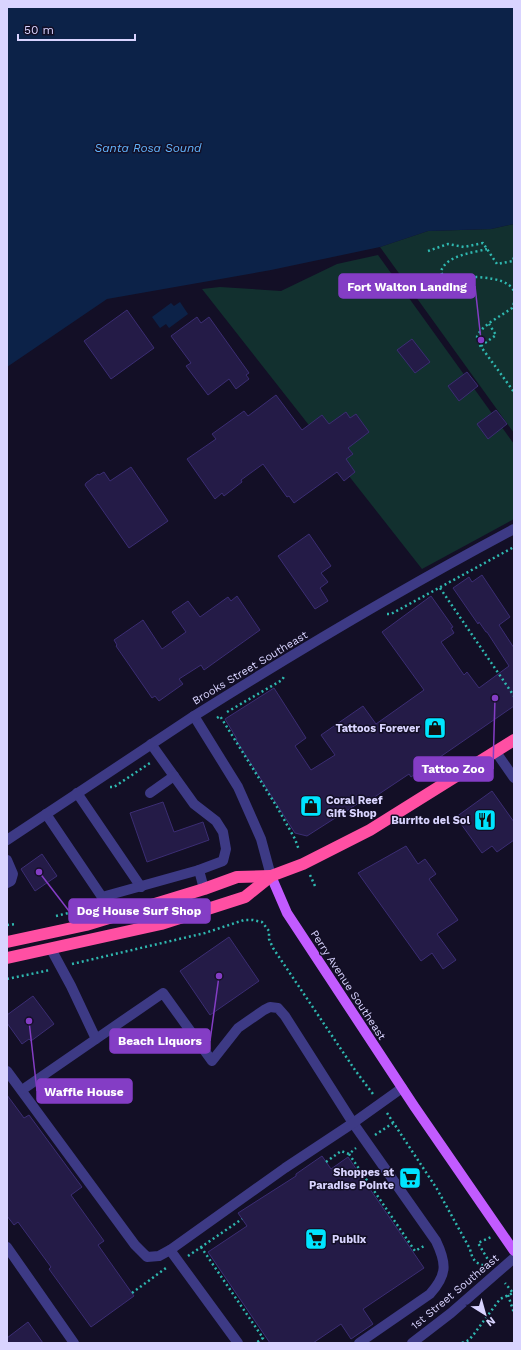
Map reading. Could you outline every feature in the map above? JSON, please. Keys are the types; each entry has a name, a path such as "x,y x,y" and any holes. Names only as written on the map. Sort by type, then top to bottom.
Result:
{"highway":[{"path":"7,958 161,924 245,897 271,876 303,864 370,830 514,740"},
{"path":"7,942 86,925 204,890 237,877 271,876"}],"main road":[{"name":"Perry Avenue Southeast","path":"271,876 287,913 402,1088 514,1251"}],"street":[{"name":"Brooks Street Southeast","path":"7,840 214,703 403,590 514,529"},
{"name":"Perry Avenue Southeast","path":"194,716 238,787 260,839 271,876"},
{"path":"46,814 102,897 199,870 223,861 226,849 223,832 216,821 194,804 151,744"},
{"path":"496,752 514,778"},
{"path":"150,793 174,776"},
{"path":"77,793 141,887"},
{"path":"7,860 13,874 11,881 7,884"},
{"path":"199,870 204,890"},
{"path":"51,948 72,986 96,1039"},
{"path":"22,1090 163,993 212,1061 238,1028 264,1010 270,1007 278,1008 285,1016 353,1123 436,1241 442,1254 443,1275 438,1286 420,1302 359,1343"},
{"path":"7,1071 135,1245 148,1256 159,1256 170,1250 285,1168 353,1123 402,1088"},
{"path":"7,1247 74,1343"},
{"path":"170,1250 238,1343"},
{"name":"1st Street Southeast","path":"412,1343 451,1313 514,1258"}],"path":[{"path":"428,251 448,244 464,247 482,243 497,264 513,261 514,257"},
{"path":"487,249 448,261 442,267 442,274 446,276 494,279 510,286 514,291"},
{"path":"514,303 512,308 478,333 477,337 481,346 514,392"},
{"path":"481,346 496,335 489,324"},
{"path":"383,613 391,614 514,547"},
{"path":"440,588 514,696"},
{"path":"214,703 220,716 282,680 288,670"},
{"path":"349,1154 415,1251 436,1241"},
{"path":"201,1247 263,1338 256,1343"},
{"path":"508,1296 514,1313"}],"green space":[{"path":"514,224 514,433 380,247 428,231 491,229"},
{"path":"378,255 514,444 514,519 422,569 202,289 220,287 281,291 337,264"}],"water":[{"name":"Santa Rosa Sound","path":"7,7 514,7 514,224 491,229 428,231 380,247 271,270 107,299 7,367"},
{"path":"180,302 188,314 169,328 166,324 160,328 152,317 171,303 174,306"}],"building":[{"path":"127,310 154,348 111,379 84,341"},
{"path":"197,317 201,323 209,317 249,373 246,375 249,379 236,389 229,379 208,395 186,366 191,363 171,336"},
{"path":"412,339 430,362 415,373 397,350"},
{"path":"467,372 478,386 459,401 448,386"},
{"path":"276,395 302,430 322,415 329,424 346,412 350,418 356,414 369,432 348,448 353,454 346,459 355,472 344,481 337,472 294,503 289,496 287,497 263,464 241,480 242,482 224,496 222,493 215,499 187,459 216,439 212,434 244,411 248,416"},
{"path":"496,410 507,424 488,439 477,424"},
{"path":"131,467 168,521 129,548 85,485 98,474 99,475 104,472 110,481"},
{"path":"309,534 331,566 321,573 328,582 320,588 328,601 315,609 278,556"},
{"path":"482,575 510,617 499,625 514,648 514,706 411,777 409,774 367,802 365,799 307,836 295,833 236,740 237,739 225,719 274,688 306,738 295,746 311,770 335,755 321,735 363,706 376,724 424,690 382,632 431,596 453,627 451,628 454,633 441,642 464,675 467,672 479,688 509,666 487,632 479,622 478,624 453,588 469,577 472,582"},
{"path":"237,596 260,630 204,670 201,665 179,679 183,684 159,701 155,696 152,698 116,646 117,645 114,640 143,620 162,649 186,632 172,612 188,601 200,617 228,597 231,601"},
{"name":"Burrito del Sol","path":"492,791 514,822 514,840 497,852 492,846 482,853 456,817"},
{"path":"163,802 174,832 203,822 209,840 147,862 130,813"},
{"path":"406,846 418,864 425,859 436,874 429,879 458,920 437,934 456,960 443,969 432,953 421,961 358,873"},
{"path":"42,854 57,876 35,891 21,869"},
{"path":"229,937 259,981 210,1015 180,971"},
{"path":"33,996 54,1024 31,1041 29,1039 22,1044 7,1023 7,1015"},
{"path":"7,1095 24,1118 29,1115 82,1187 71,1195 104,1241 98,1245 134,1296 91,1327 49,1269 51,1267 18,1222 14,1225 7,1216"},
{"name":"Publix","path":"322,1156 331,1169 348,1157 424,1268 363,1309 373,1324 351,1339 341,1324 313,1343 270,1343 208,1252 247,1226 238,1213 296,1176 296,1174"},
{"path":"28,1322 43,1343 7,1343 7,1338"}],"place":[{"name":"Fort Walton Landing","path":"481,340"},
{"name":"Tattoo Zoo","path":"495,698"},
{"name":"Tattoos Forever","path":"435,728"},
{"name":"Coral Reef Gift Shop","path":"311,806"},
{"name":"Burrito del Sol","path":"485,820"},
{"name":"Dog House Surf Shop","path":"39,872"},
{"name":"Beach Liquors","path":"219,976"},
{"name":"Waffle House","path":"29,1021"},
{"name":"Shoppes at Paradise Pointe","path":"410,1178"},
{"name":"Publix","path":"316,1239"}]}
